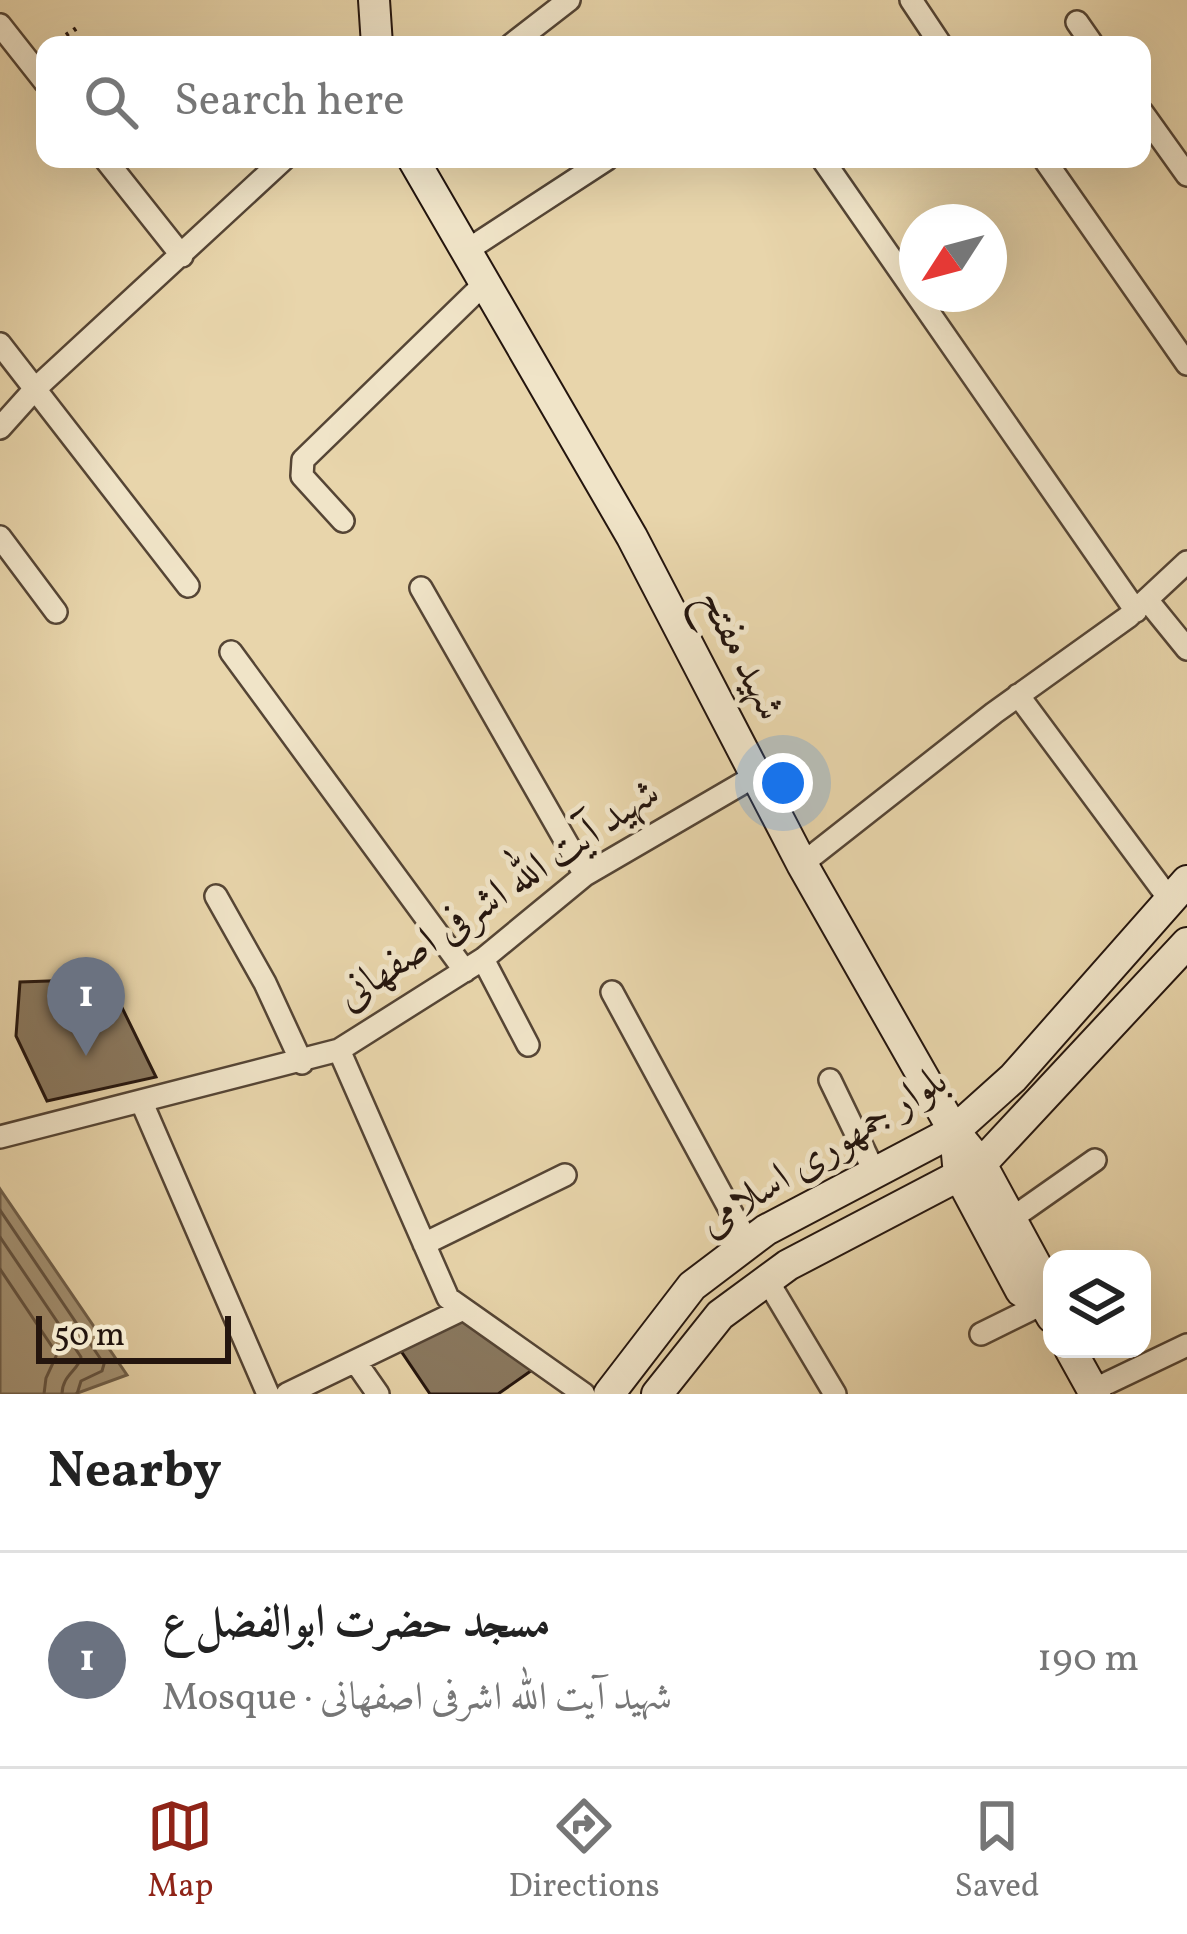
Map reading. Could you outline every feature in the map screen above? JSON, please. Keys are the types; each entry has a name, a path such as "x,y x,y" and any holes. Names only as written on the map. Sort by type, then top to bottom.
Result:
{"street":[{"path":"374,0 376,36"},
{"path":"536,25 537,0"},
{"path":"522,36 569,0"},
{"path":"910,0 935,36"},
{"path":"1077,22 1087,36"},
{"path":"0,25 36,71"},
{"path":"1151,125 1187,175"},
{"path":"112,168 182,256"},
{"path":"0,428 34,388 275,168"},
{"name":"شهید مفتح","path":"417,168 632,537 802,864 954,1130 970,1169 1011,1219 1043,1278"},
{"path":"466,251 594,168"},
{"path":"829,168 1142,606 1187,649"},
{"path":"1050,168 1187,364"},
{"path":"343,521 302,476 303,460 484,284"},
{"path":"0,344 188,586"},
{"path":"0,537 56,611"},
{"path":"802,864 1018,695 1142,606 1187,562"},
{"path":"421,587 585,875"},
{"path":"231,652 474,965 528,1045"},
{"path":"1018,695 1179,891"},
{"name":"شهید آیت الله اشرفی اصفهانی","path":"0,1137 340,1050 474,965 585,875 755,776"},
{"name":"بلوار جمهوری اسلامی","path":"609,1394 692,1286 748,1243 954,1130 1013,1078 1179,891"},
{"path":"216,896 265,983 302,1063"},
{"name":"بلوار جمهوری اسلامی","path":"657,1394 720,1315 767,1280 970,1169 1187,943"},
{"path":"613,992 748,1243"},
{"path":"340,1050 424,1244 455,1303 584,1394"},
{"path":"830,1079 875,1173"},
{"path":"142,1102 268,1394"},
{"path":"1011,1219 1094,1160"},
{"path":"970,1169 1021,1291 1043,1306"},
{"path":"424,1244 565,1175"},
{"path":"767,1280 836,1394"},
{"path":"287,1394 455,1303"},
{"path":"981,1334 1043,1312"},
{"path":"1075,1358 1094,1392 1187,1345"},
{"path":"355,1360 378,1394"}],"path":[{"path":"65,36 80,26"}],"water":[{"path":"0,1189 127,1375 75,1394 0,1394"}],"building":[{"path":"108,979 156,1077 47,1101 16,1036 20,982"},
{"path":"462,1318 535,1368 498,1394 430,1394 401,1351"}],"place":[{"name":"مسجد حضرت ابوالفضل ع","path":"86,1056"}]}
